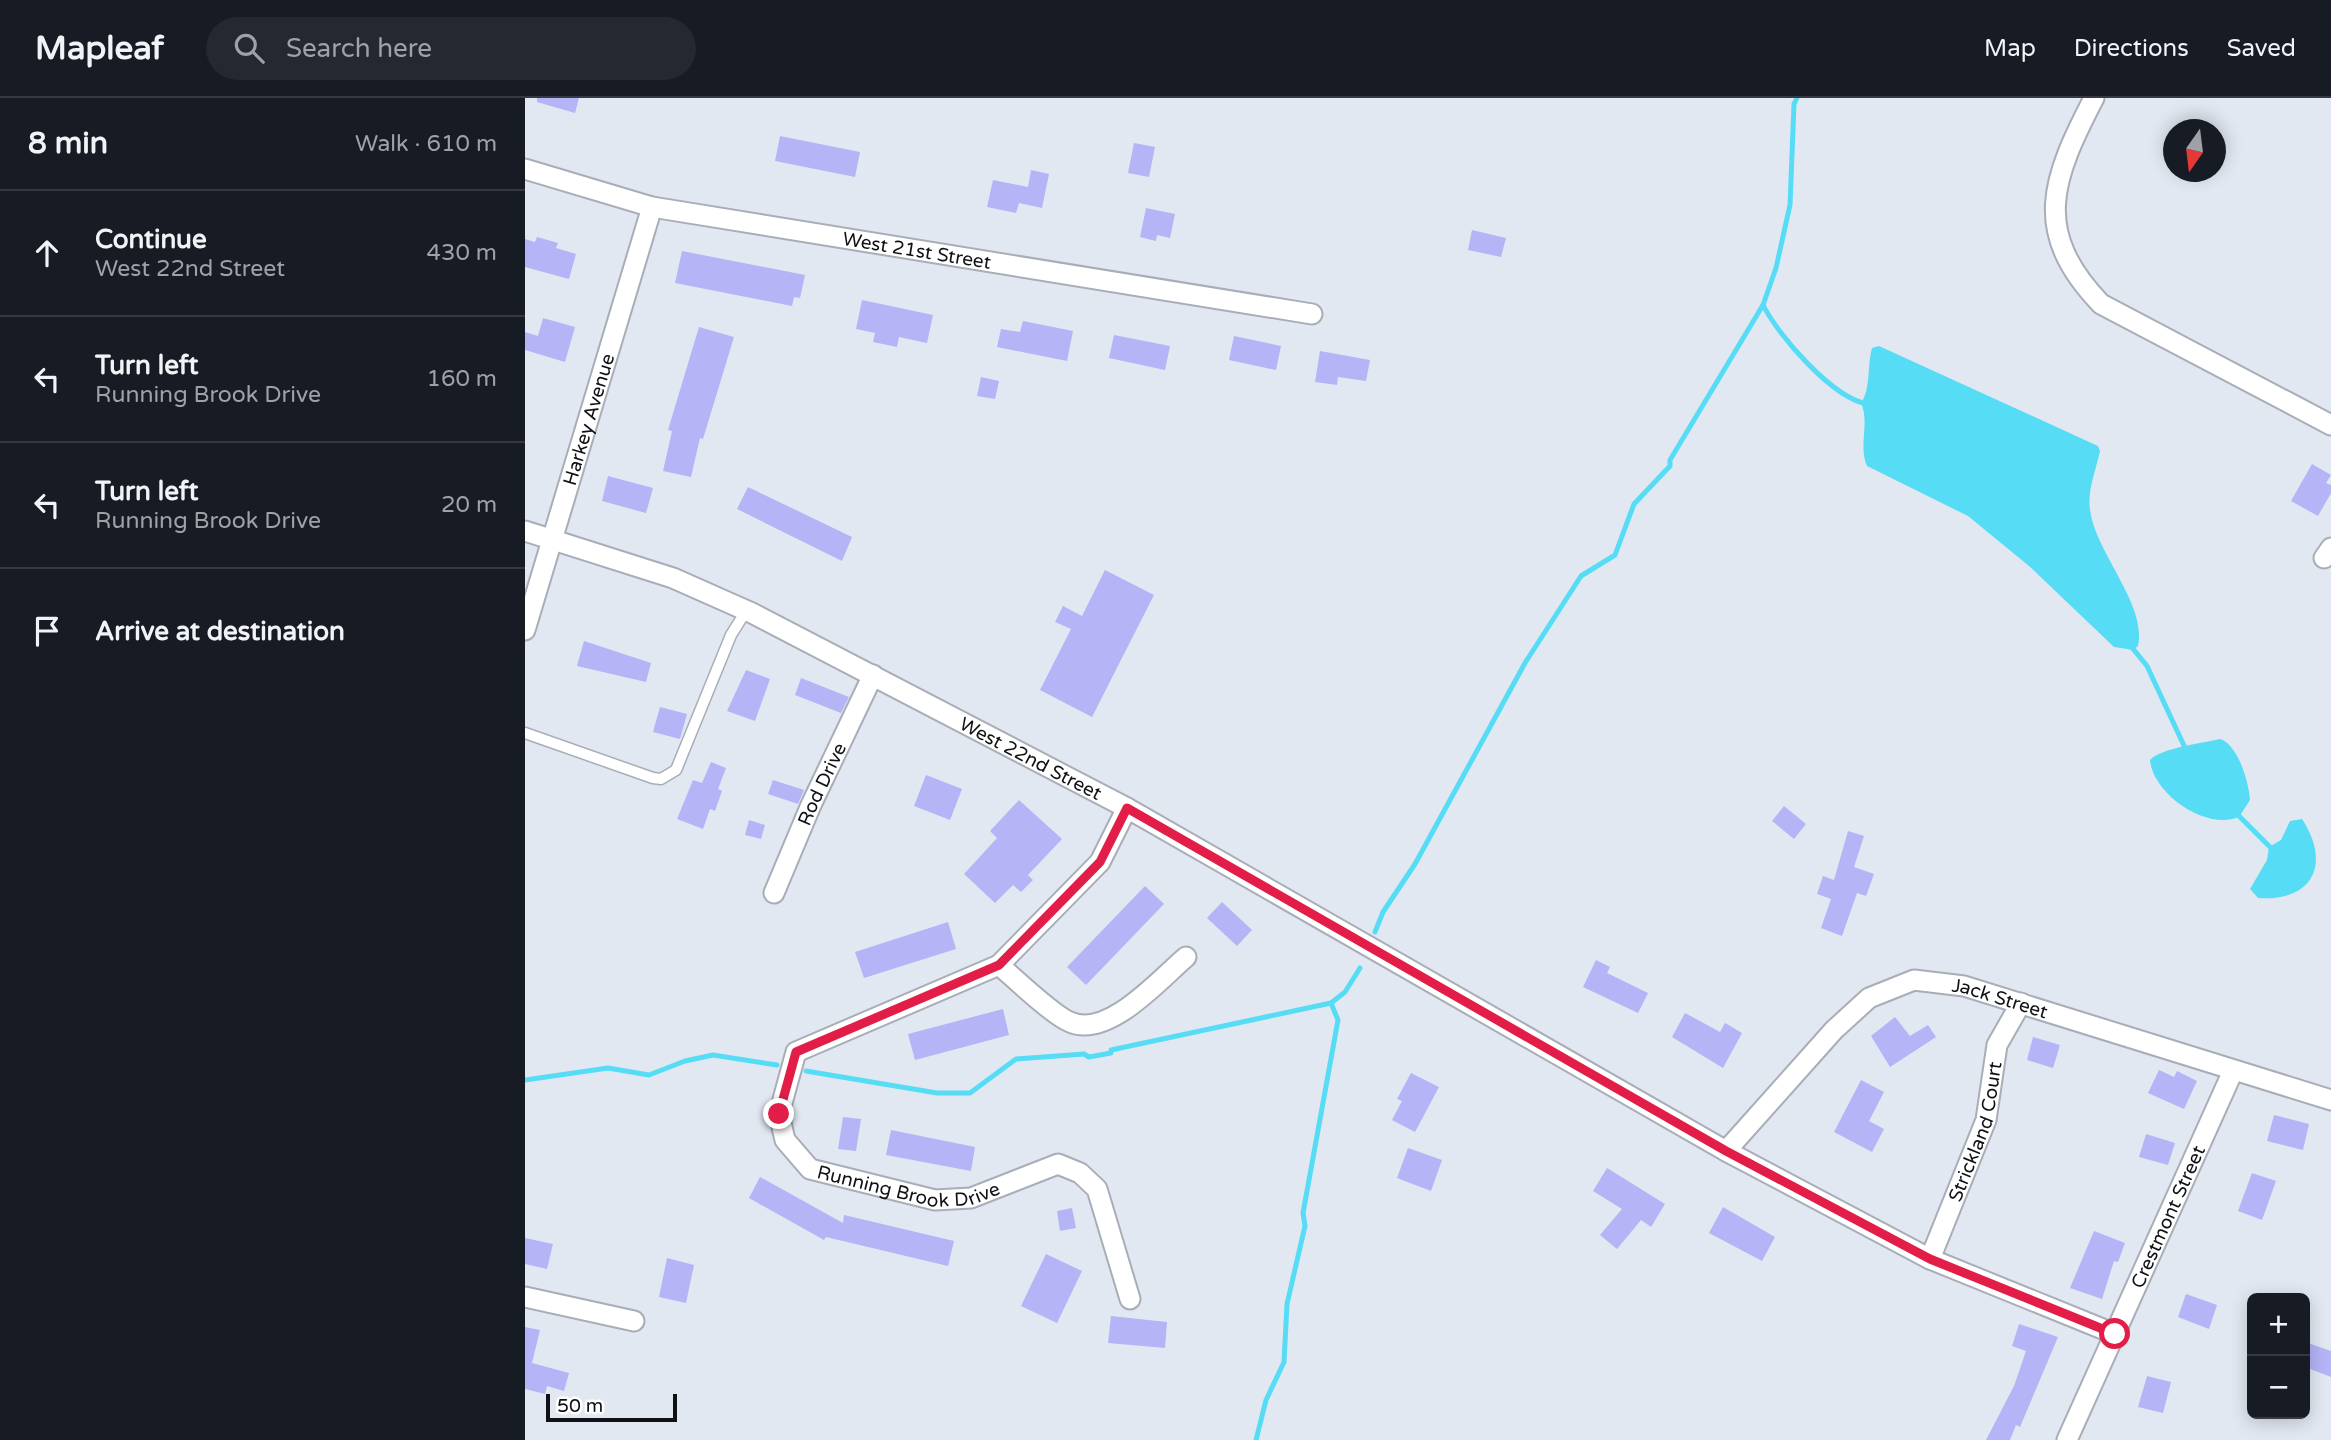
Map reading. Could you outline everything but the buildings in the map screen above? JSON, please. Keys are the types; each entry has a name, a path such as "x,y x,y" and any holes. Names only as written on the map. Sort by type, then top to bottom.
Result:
{"street":[{"path":"2094,98 2060,169 2054,204 2059,238 2076,278 2101,304 2331,425"},
{"name":"West 21st Street","path":"525,169 652,207 1312,314"},
{"name":"Harkey Avenue","path":"525,630 652,207"},
{"name":"West 22nd Street","path":"525,531 673,578 746,611 873,675 1127,808 1726,1151 1930,1259 2115,1334"},
{"name":"Rod Drive","path":"773,893 811,805 873,675"},
{"name":"Running Brook Drive","path":"1127,808 1100,862 999,965 796,1052 779,1114 785,1140 810,1169 935,1200 971,1198 1058,1164 1080,1173 1097,1189 1131,1299"},
{"path":"999,965 1070,1022 1093,1026 1118,1015 1186,957"},
{"name":"Jack Street","path":"1726,1151 1834,1030 1869,998 1914,980 1964,986 2331,1100"},
{"name":"Strickland Court","path":"1930,1259 1986,1120 1997,1045 2021,1003"},
{"name":"Crestmont Street","path":"2067,1440 2233,1071"},
{"path":"525,1297 634,1321"}],"lane":[{"path":"525,733 645,776 661,779 669,776 676,770 731,635 746,611"}],"water":[{"path":"1879,346 2098,446 2100,451 2091,488 2090,510 2101,544 2135,613 2139,630 2138,646 2133,650 2114,647 2029,566 1968,516 1867,466 1861,403 1866,391 1872,348"},
{"path":"2220,739 2232,748 2237,756 2245,775 2250,800 2239,817 2226,820 2197,814 2171,797 2153,773 2150,760 2173,749"},
{"path":"2302,819 2311,835 2315,850 2316,864 2312,876 2293,894 2277,898 2258,898 2250,889 2267,860 2269,847 2281,840 2290,821"}],"waterway":[{"path":"1375,932 1383,912 1415,864 1525,663 1581,576 1615,555 1634,504 1670,466 1670,460 1763,305 1776,268 1790,205 1794,104 1797,98"},
{"path":"1763,305 1770,318 1808,364 1839,391 1868,404"},
{"path":"2130,645 2147,666 2186,750"},
{"path":"2235,812 2273,850"},
{"path":"806,1071 937,1093 970,1093 1016,1059 1084,1054 1089,1057 1331,1003 1345,992 1360,968"},
{"path":"1256,1440 1266,1400 1284,1362 1287,1304 1305,1226 1303,1213 1338,1020 1331,1003"},
{"path":"525,1080 608,1068 649,1075 685,1061 713,1055 777,1065"}],"route":[{"path":"779,1114 796,1052 999,965 1100,862 1116,836 1127,808 1726,1151 1930,1259 2115,1334"}]}
